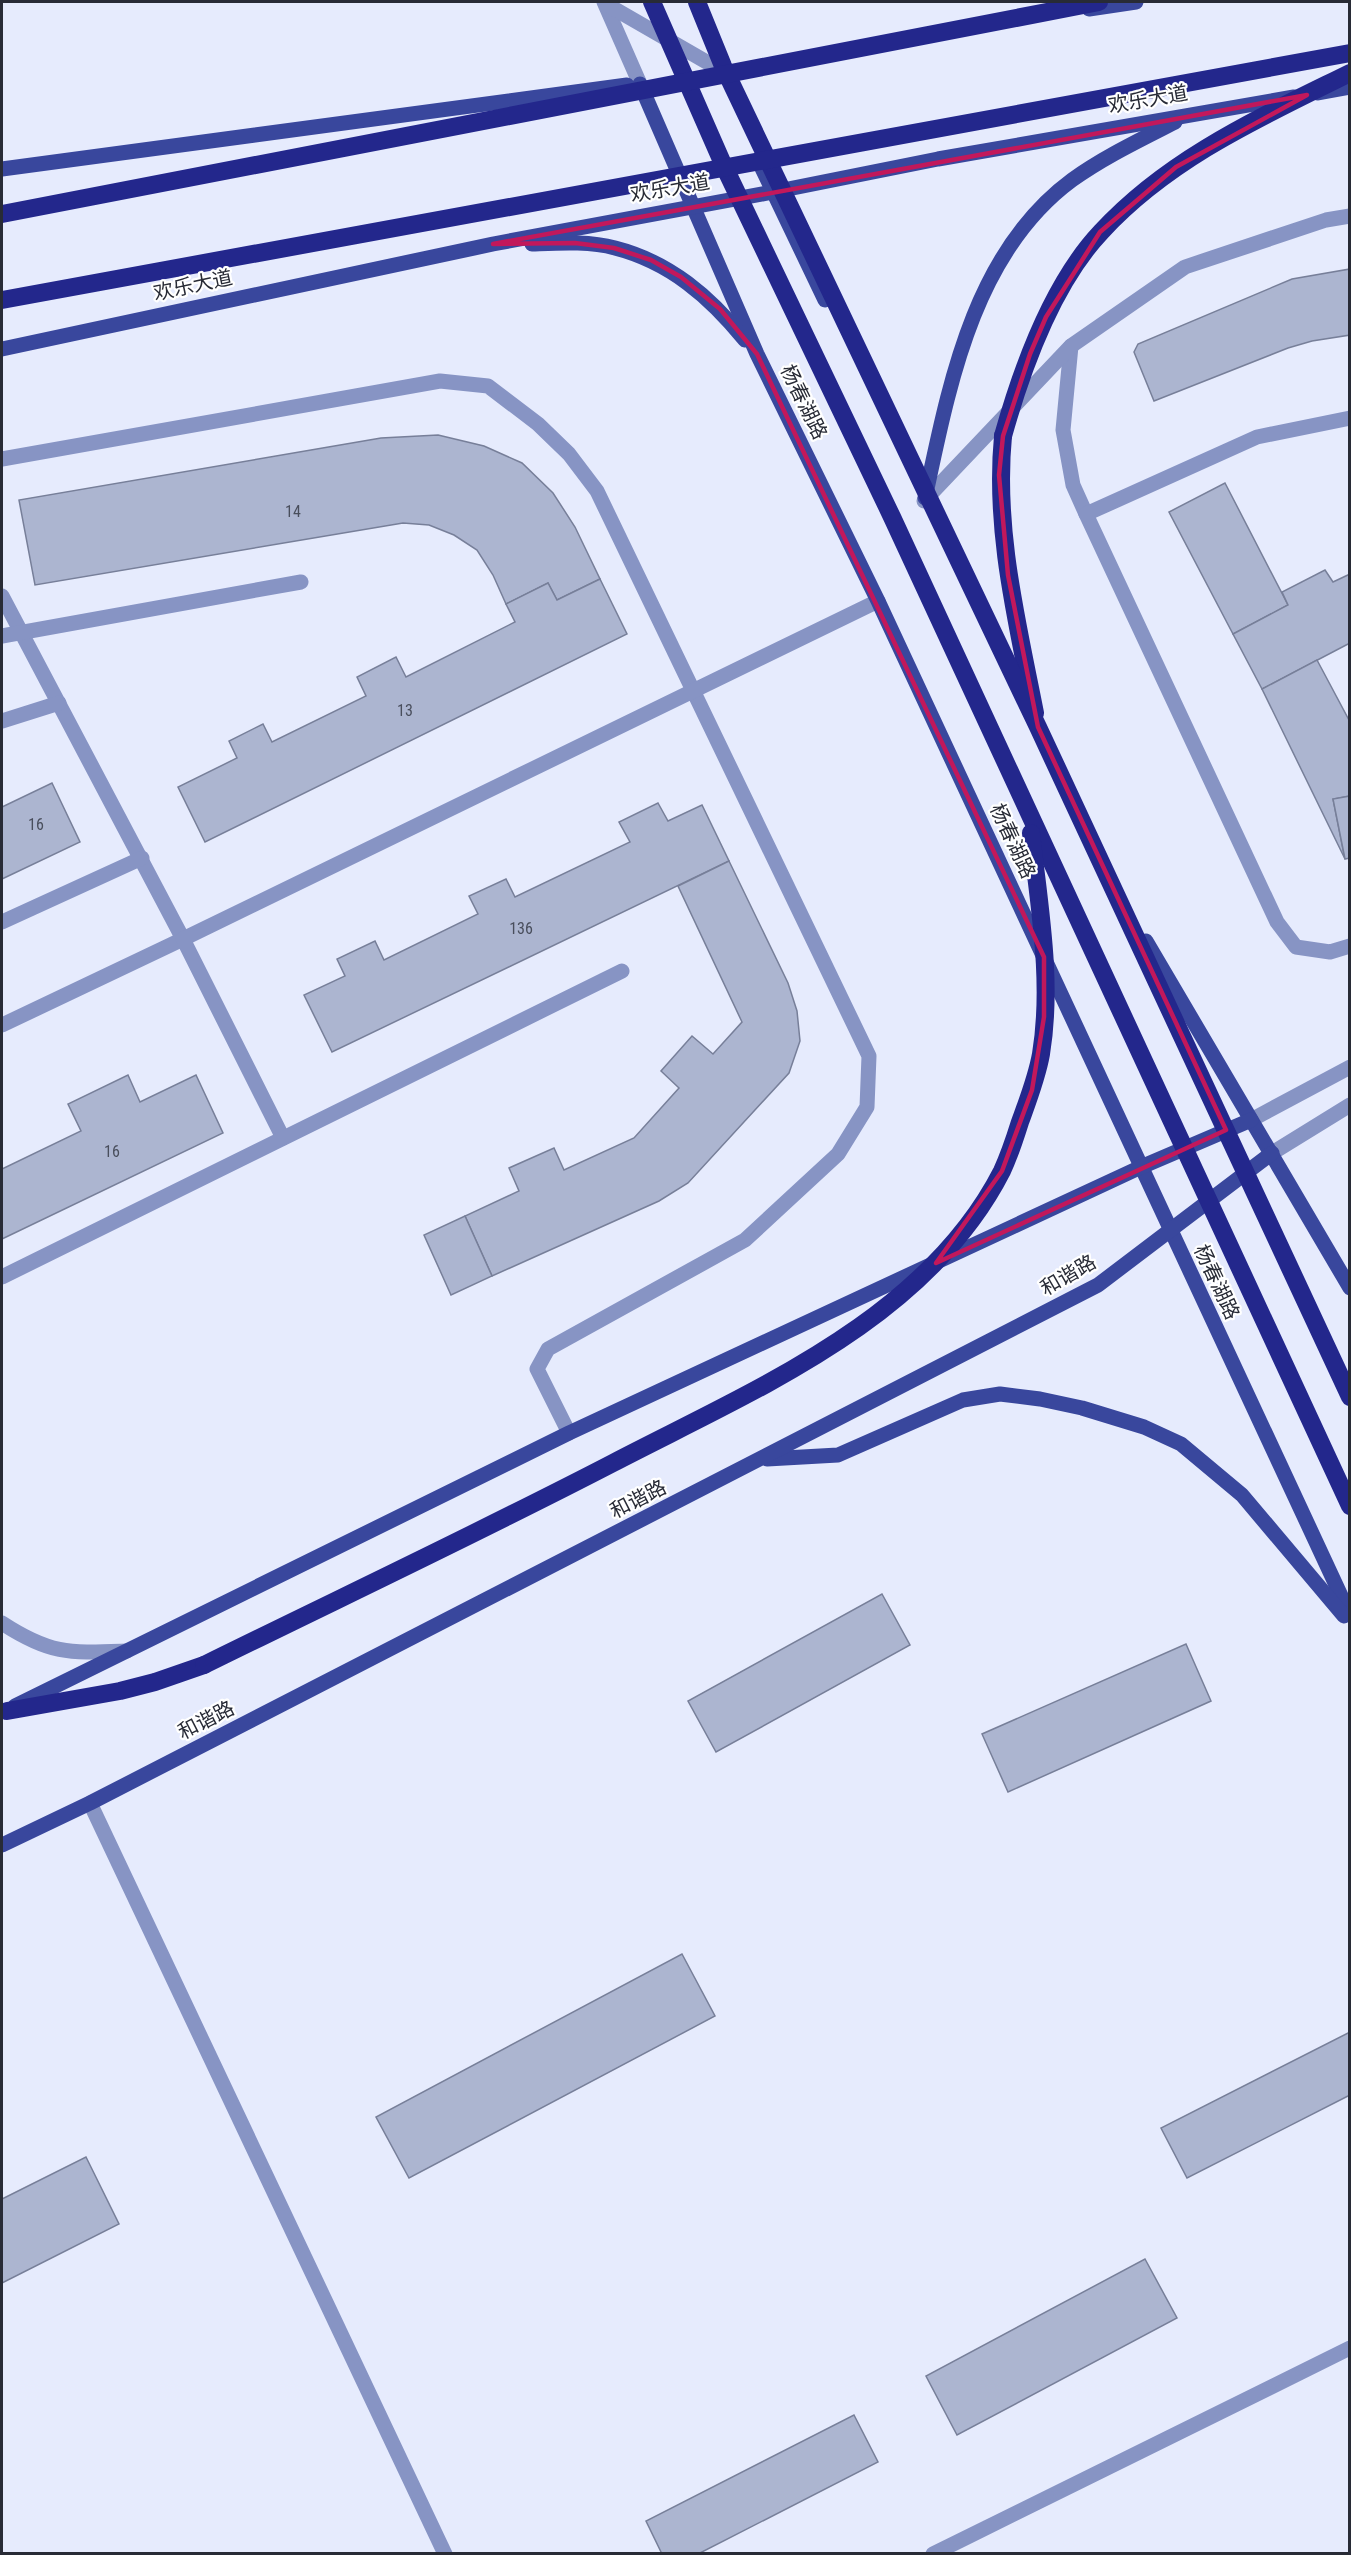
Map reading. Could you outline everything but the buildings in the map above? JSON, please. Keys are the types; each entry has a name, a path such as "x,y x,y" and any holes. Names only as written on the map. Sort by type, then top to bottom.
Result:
{"highway":[{"path":"652,2 723,164 892,517 1350,1506"},
{"path":"697,2 723,66 1038,727 1350,1397"},
{"path":"2,214 1099,2"},
{"name":"欢乐大道","path":"2,300 1350,53"},
{"path":"1038,727 1008,575 999,476 1003,436 1014,398 1046,316 1084,253 1100,232 1146,189 1176,167 1238,129 1350,73"},
{"path":"4,1712 137,1687 204,1665 544,1498 809,1360 857,1330 933,1266 959,1236 1002,1171 1032,1090 1041,1054 1045,980 1029,816"}],"main road":[{"path":"2,169 640,84 717,68 1136,2"},
{"path":"717,68 773,192 1020,707 1163,971 1350,1288"},
{"name":"杨春湖路","path":"640,84 757,354 878,601 1350,1615"},
{"name":"欢乐大道","path":"2,349 493,244 938,159 1350,87"},
{"path":"924,501 945,403 969,329 1011,243 1036,213 1071,181 1102,160 1186,116"},
{"path":"493,244 575,243 614,248 651,260 681,277 720,309 757,354"},
{"path":"4,1712 569,1433 1141,1167 1251,1120"},
{"name":"和谐路","path":"2,1845 90,1803 1098,1286 1272,1153"},
{"path":"761,1459 838,1455 963,1400 1000,1394 1040,1399 1082,1408 1144,1427 1181,1444 1242,1495 1350,1623"}],"street":[{"path":"605,3 717,68"},
{"path":"605,3 640,84"},
{"path":"924,501 1071,346 1185,267 1326,220 1350,216"},
{"path":"1071,346 1063,430 1073,485 1086,514 1277,922 1296,947 1330,951 1350,946"},
{"path":"2,459 440,381 488,386 538,424 569,454 597,491 868,1056 867,1107 838,1154 745,1240 548,1349 537,1369 569,1433"},
{"path":"1086,514 1257,437 1350,418"},
{"path":"2,636 18,631 302,582"},
{"path":"2,596 18,631 142,858 283,1138"},
{"path":"2,1025 878,601"},
{"path":"2,721 59,703"},
{"path":"2,922 142,858"},
{"path":"2,1277 622,971"},
{"path":"1251,1120 1350,1067"},
{"path":"1272,1153 1350,1105"},
{"path":"2,1623 23,1638 58,1650 79,1653 127,1651"},
{"path":"90,1803 445,2553"},
{"path":"933,2553 1350,2348"}],"highlighted area":[{"path":"1307,95 1176,167 1100,232 1046,317 1030,354 1003,436 999,475 1008,575 1038,727 1226,1130 936,1263 1002,1171 1032,1090 1044,1017 1044,957 757,354 720,309 681,277 651,260 614,248 575,243 493,244"}]}
